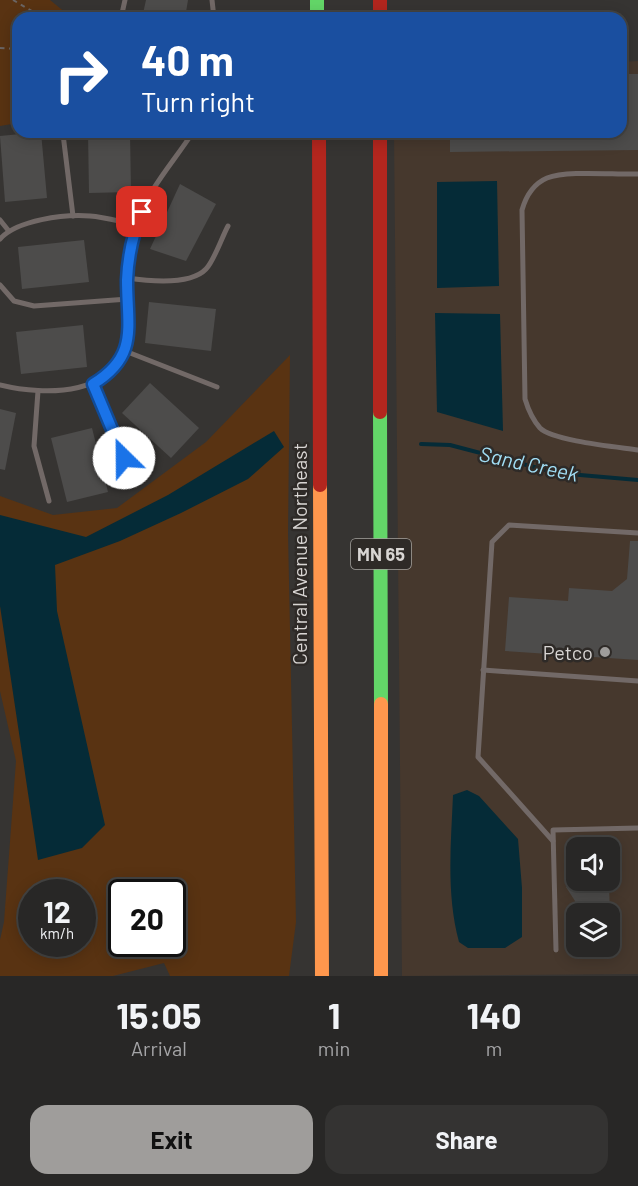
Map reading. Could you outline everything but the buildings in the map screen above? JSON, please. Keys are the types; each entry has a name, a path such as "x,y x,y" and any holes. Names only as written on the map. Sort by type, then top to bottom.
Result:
{"highway":[{"name":"Central Avenue Northeast","path":"319,138 322,976"},
{"name":"MN 65","path":"380,138 381,976"}],"lane":[{"path":"63,138 73,216"},
{"path":"0,385 38,391 64,391 93,384 110,374 125,351 128,336 127,278 137,225 148,198 189,138"},
{"path":"638,174 560,175 547,178 527,195 522,210 525,399 529,410 541,430 558,437 638,450"},
{"path":"0,239 8,230 23,224 73,216 90,216 137,225"},
{"path":"0,220 8,230"},
{"path":"127,278 147,281 189,279 207,269 228,226"},
{"path":"0,285 14,301 34,306 128,299"},
{"path":"125,351 217,387"},
{"path":"93,384 132,476"},
{"path":"38,391 34,446 49,501"},
{"path":"553,841 478,757 492,542 509,525 638,532"},
{"path":"483,670 638,681"},
{"path":"556,951 553,830 638,828"}],"path":[{"path":"13,0 34,12"}],"shaded area":[{"path":"0,0 50,0 65,12 12,12 12,124 0,126"},
{"path":"638,61 638,974 402,976 394,138 627,138 627,62"},
{"path":"290,355 288,533 296,922 289,976 170,976 164,963 113,976 0,976 0,940 4,922 16,761 0,691 0,496 53,515 117,508 206,442"}],"water":[{"path":"497,181 499,286 437,288 437,182"},
{"path":"435,313 500,314 503,431 437,412"},
{"path":"274,431 284,447 248,479 120,541 55,565 57,611 105,825 82,848 38,860 0,606 0,515 86,537 168,495"},
{"path":"467,790 479,796 518,839 522,888 522,937 505,948 468,948 459,942 451,887 453,795"}],"waterway":[{"name":"Sand Creek","path":"421,444 450,445 557,473 638,480"}],"traffic: fast":[{"path":"317,0 317,12"},
{"path":"380,412 381,704"}],"traffic: slow":[{"path":"320,485 322,976"},
{"path":"381,704 381,976"}],"traffic: jam":[{"path":"380,0 380,12"},
{"path":"319,138 320,485"},
{"path":"380,138 380,412"}],"place":[{"name":"Petco","path":"605,652"}],"route":[{"path":"124,458 93,384 110,374 125,351 128,336 127,278 137,225 142,212"}]}
